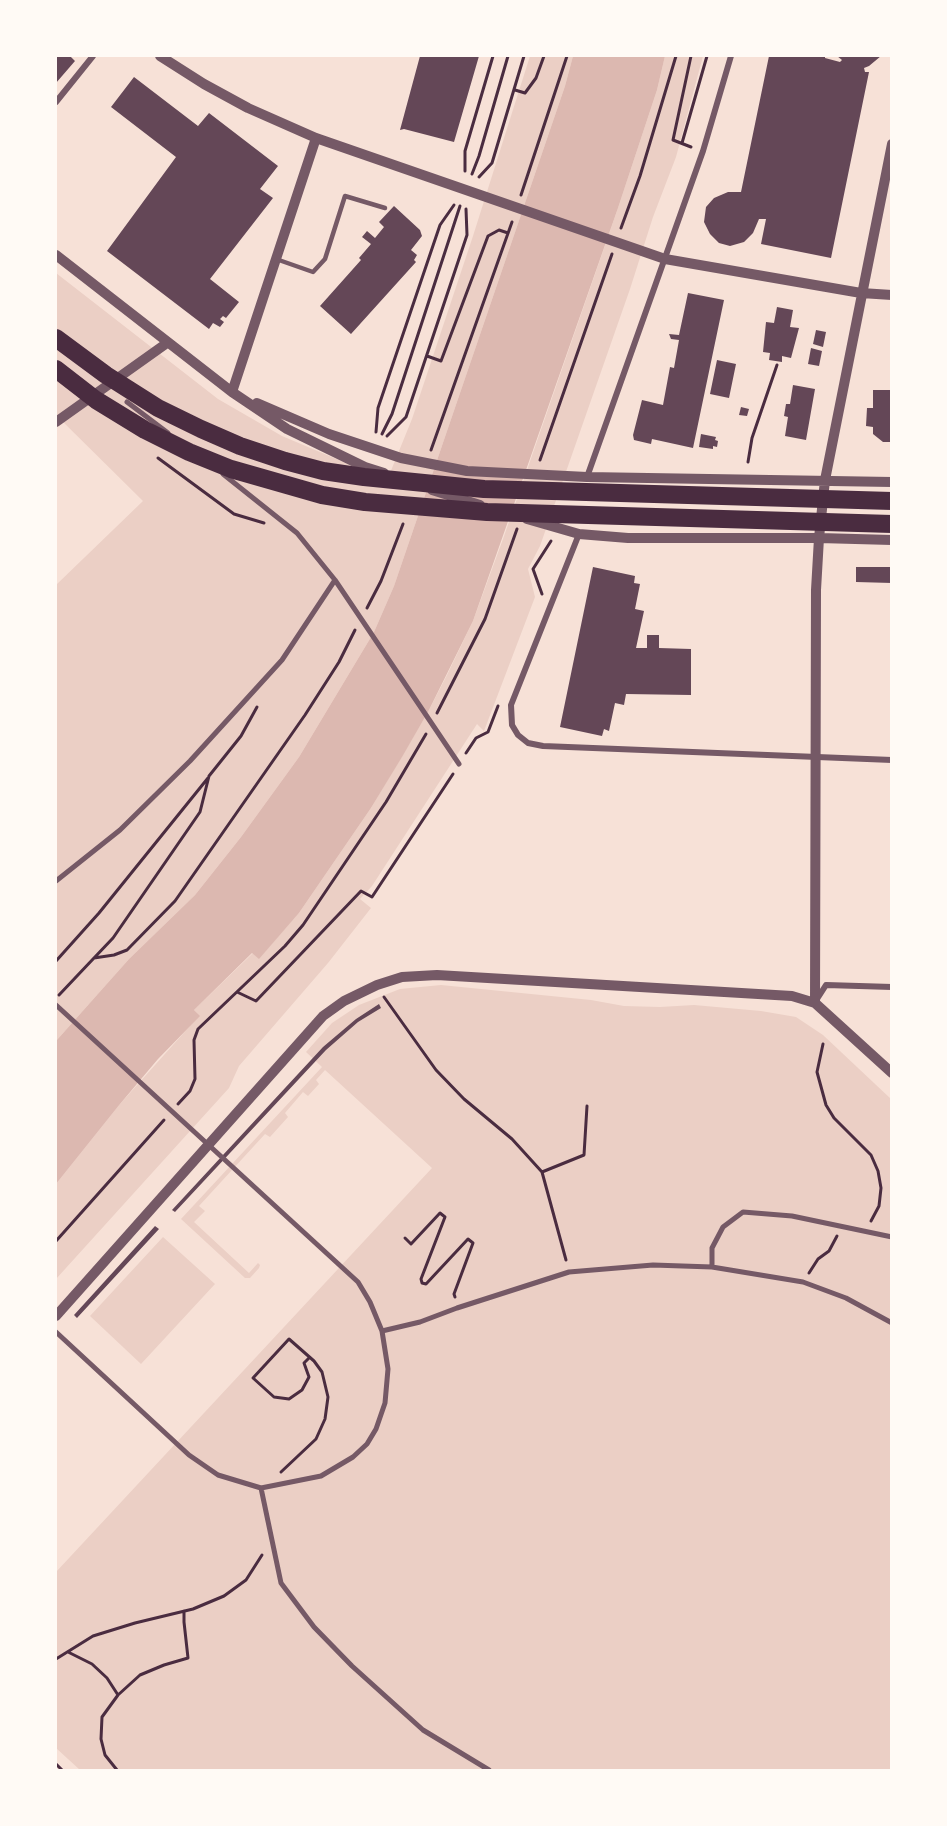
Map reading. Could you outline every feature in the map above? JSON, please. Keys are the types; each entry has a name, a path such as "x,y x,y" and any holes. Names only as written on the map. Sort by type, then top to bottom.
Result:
{"highway":[{"path":"56,338 106,375 158,408 240,446 323,471 484,489 891,501"},
{"path":"56,369 126,418 189,452 231,469 322,495 365,502 487,512 891,524"}],"street":[{"path":"56,102 93,56"},
{"path":"160,56 248,108 316,138 665,259 861,293 891,295"},
{"path":"587,477 703,151 731,56"},
{"path":"232,392 316,138"},
{"path":"815,1003 816,590 819,538 825,480 891,144"},
{"path":"56,255 232,392 287,429 365,467 462,500 579,534 628,538 891,540"},
{"path":"56,422 167,342"},
{"path":"232,392 329,434 401,458 467,471 587,477 891,482"},
{"path":"127,402 297,533 335,580 459,764"},
{"path":"579,534 511,705 512,725 528,743 543,746 891,760"},
{"path":"56,881 120,830 190,761 282,660 335,580"},
{"path":"56,1316 323,1016 344,1001 376,985 402,977 457,976 792,996 815,1003 891,1072"},
{"path":"815,1003 826,985 891,987"},
{"path":"56,1005 358,1282 370,1302 382,1331 388,1369 385,1403 376,1429 367,1444 353,1457 321,1476 261,1488 218,1475 189,1455 56,1332"},
{"path":"712,1267 712,1248 723,1227 743,1212 792,1216 891,1237"},
{"path":"382,1331 420,1322 570,1272 653,1265 712,1267 803,1282 846,1298 891,1323"},
{"path":"261,1488 281,1583 314,1628 423,1730 489,1770"}],"lane":[{"path":"276,259 313,272 325,259 345,196 384,208"}],"path":[{"path":"465,171 465,151 493,56"},
{"path":"472,174 508,56"},
{"path":"478,177 492,163 524,56"},
{"path":"515,90 525,93 536,78 544,56"},
{"path":"519,200 567,56"},
{"path":"618,238 640,176 675,56"},
{"path":"691,56 673,140 703,151"},
{"path":"682,143 707,56"},
{"path":"376,432 378,408 440,225 454,205"},
{"path":"382,434 393,414 460,206"},
{"path":"387,436 406,417 467,234 466,209"},
{"path":"428,459 512,222"},
{"path":"427,356 441,361 488,236 499,230 508,233"},
{"path":"538,465 614,248"},
{"path":"748,462 752,438 777,365"},
{"path":"153,454 234,514 266,524"},
{"path":"365,611 381,581 404,522"},
{"path":"437,714 485,619 518,526"},
{"path":"538,604 542,593 533,569 549,542 579,534"},
{"path":"94,958 114,956 126,950 175,901 305,715 339,662 360,621"},
{"path":"56,961 99,913 241,736 262,698"},
{"path":"237,992 256,1001 361,891 372,897 476,738 488,732 500,700"},
{"path":"174,1108 190,1091 195,1079 194,1040 198,1029 285,946 303,925 386,802 431,724"},
{"path":"56,999 113,938 200,812 209,776"},
{"path":"376,985 436,1070 464,1099 512,1139 542,1172 570,1272"},
{"path":"823,1044 818,1071 826,1105 834,1118 871,1155 878,1171 881,1188 879,1206 865,1230"},
{"path":"542,1172 584,1155 587,1107"},
{"path":"56,1241 166,1117"},
{"path":"405,1238 411,1244 440,1213 445,1217 421,1279 426,1284 468,1239 473,1243 454,1294 457,1308"},
{"path":"803,1282 818,1259 829,1251 842,1226"},
{"path":"261,1488 316,1439 326,1419 328,1397 322,1372 309,1358 289,1339 253,1378 274,1397 289,1399 302,1390 309,1377 304,1363 309,1358"},
{"path":"56,1659 93,1636 184,1611 224,1596 246,1580 272,1541"},
{"path":"117,1770 105,1755 101,1739 102,1717 118,1695 140,1675 188,1658 184,1611"},
{"path":"68,1652 92,1664 118,1695"},
{"path":"56,1764 62,1770"}],"shaded area":[{"path":"530,56 573,56 565,86 394,586 374,632 299,757 241,837 195,895 129,959 56,1041 56,585 143,501 56,415 56,273 218,399 282,436 388,478 412,419"},
{"path":"573,56 665,56 657,90 618,208 473,621 428,712 402,757 371,808 299,913 259,959 252,953 194,1010 200,1016 158,1059 56,1184 56,1041 129,959 195,895 241,837 299,757 374,632 394,586 565,86"},
{"path":"665,56 703,56 676,157 653,217 540,546 528,569 535,597 484,731 477,724 372,886 360,899 371,908 328,963 239,1066 229,1088 56,1279 56,1184 120,1104 199,1016 194,1010 253,953 259,958 299,913 371,808 428,712 447,675 473,621 503,539 618,208 657,90"},
{"path":"441,985 591,1000 624,1006 694,1005 761,1011 796,1017 823,1035 891,1099 891,1770 80,1770 56,1748 56,1572 432,1168 325,1070 316,1080 319,1084 308,1096 303,1092 285,1113 288,1117 270,1137 265,1134 199,1206 205,1211 194,1222 249,1273 258,1263 260,1265 250,1278 245,1278 181,1219 322,1067 306,1052 332,1023 359,1005 400,989"},
{"path":"163,1237 215,1284 141,1364 90,1316"}],"building":[{"path":"56,56 70,56 75,61 56,83"},
{"path":"420,56 479,56 454,142 404,129 400,130"},
{"path":"769,56 825,56 825,58 840,62 842,60 837,56 881,56 864,68 865,72 869,72 831,258 761,244 766,219 759,219 753,233 744,242 730,246 719,243 710,234 704,222 706,207 714,198 728,192 741,192"},
{"path":"134,77 198,126 209,113 278,166 260,189 273,198 210,279 239,302 226,318 223,316 220,319 224,322 220,327 213,323 209,329 107,251 176,157 111,107"},
{"path":"394,206 420,230 422,236 411,250 417,255 414,260 416,262 351,334 320,306 361,260 359,258 371,244 362,237 367,231 375,238 384,227 379,222"},
{"path":"688,293 724,300 693,448 652,439 651,444 634,440 633,435 642,400 663,405 670,367 674,368 679,340 671,339 669,334 679,335"},
{"path":"777,307 793,310 790,327 799,328 791,358 782,356 782,362 769,360 770,353 763,352 766,322 774,323"},
{"path":"816,330 826,332 823,347 813,344"},
{"path":"811,348 822,351 819,366 808,364"},
{"path":"717,360 736,364 729,398 710,394"},
{"path":"793,385 815,389 806,440 785,436 788,417 784,416 786,404 790,404"},
{"path":"873,390 892,390 892,442 883,442 873,434 873,427 866,426 867,408 873,408"},
{"path":"741,407 749,409 747,416 739,415"},
{"path":"701,434 716,437 717,447 713,446 713,449 699,447"},
{"path":"593,567 635,576 634,583 640,584 635,609 644,611 636,648 647,648 647,635 659,635 659,648 691,649 691,695 626,694 624,705 615,703 609,731 604,729 602,736 560,727"},
{"path":"856,567 892,567 892,583 856,582"},
{"path":"379,1004 381,1008 358,1022 326,1050 175,1212 172,1210 323,1047 356,1019"},
{"path":"155,1226 159,1229 77,1318 74,1315"}]}
